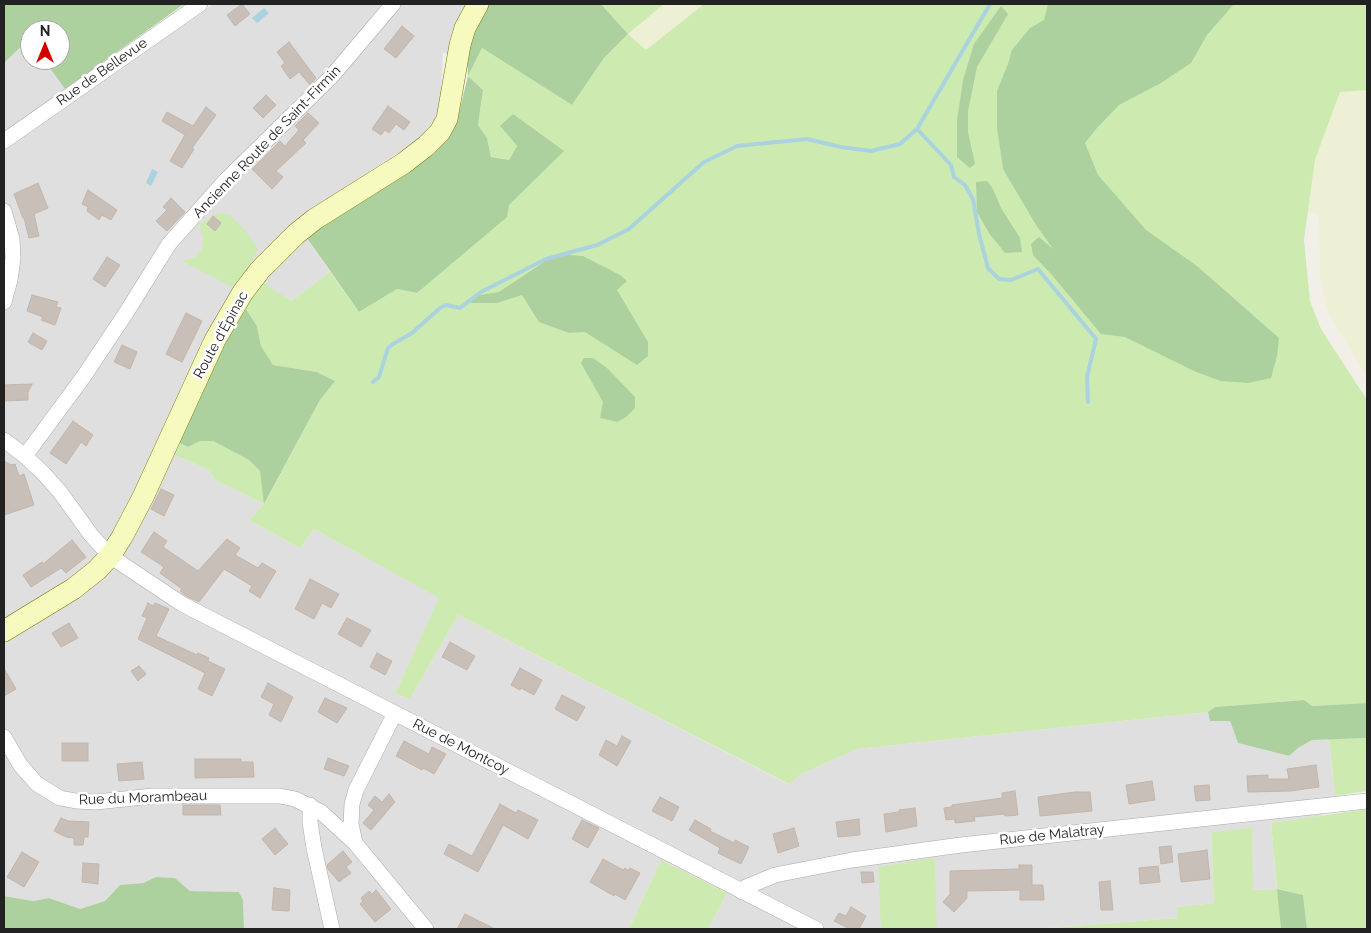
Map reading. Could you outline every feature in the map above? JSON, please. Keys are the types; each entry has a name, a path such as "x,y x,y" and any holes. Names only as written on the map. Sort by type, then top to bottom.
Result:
{"main road":[{"name":"Route d'Épinac","path":"4,631 72,589 97,570 110,556 143,497 215,340 243,292 260,270 296,234 315,219 404,163 440,132 447,119 460,44 465,28 478,4"}],"street":[{"name":"Rue de Bellevue","path":"4,141 200,4"},
{"name":"Ancienne Route de Saint-Firmin","path":"26,456 84,376 169,244 226,180 332,76 393,4"},
{"path":"4,211 12,239 13,258 4,302"},
{"name":"Rue de Montcoy","path":"4,440 26,456 60,492 90,535 110,556 182,604 816,929"},
{"path":"355,843 350,816 354,797 395,713"},
{"name":"Rue du Morambeau","path":"4,737 22,766 37,784 60,798 96,802 153,796 264,795 280,796 310,806 322,812 355,843 426,929"},
{"name":"Rue de Malatray","path":"742,892 746,887 775,875 852,860 961,845 1367,801"},
{"path":"310,806 310,822 314,848 332,929"}],"shaded area":[{"path":"213,4 489,4 473,28 467,57 443,53 440,106 433,123 416,141 370,171 302,221 307,238 330,272 291,301 261,282 220,353 173,454 208,470 215,480 264,504 249,520 300,548 314,529 440,598 395,694 410,699 458,615 788,784 801,774 857,749 1208,712 1210,721 1230,721 1238,743 1289,756 1312,740 1329,739 1335,796 1321,816 1271,823 1277,889 1253,890 1211,833 1214,903 1177,907 1177,918 1036,929 708,929 727,893 661,860 629,929 244,929 243,900 239,892 190,891 175,878 156,877 143,883 120,885 105,901 80,909 49,898 33,901 4,896 4,63 20,48 20,70 51,70 65,89 152,47"}],"green space":[{"path":"4,4 184,4 65,89 51,70 70,70 70,20 20,20 20,48 4,63"},
{"path":"489,4 601,4 628,34 604,58 572,105 482,48 468,76 467,57 473,28"},
{"path":"601,4 664,4 628,34"},
{"path":"664,4 704,4 646,50 628,34"},
{"path":"704,4 1367,4 1367,90 1340,92 1315,160 1304,240 1310,301 1321,329 1367,400 1367,703 1312,706 1303,700 1215,707 1208,712 857,749 801,774 789,784 458,615 410,699 395,694 439,598 314,529 300,548 249,520 264,504 215,480 208,470 173,454 178,442 188,447 200,441 213,441 249,460 260,471 265,503 320,400 335,381 317,372 273,365 261,346 257,326 246,309 261,281 291,301 330,272 359,312 397,289 417,293 563,151 544,137 500,126 517,146 509,160 491,157 487,138 478,125 483,90 468,76 482,48 572,105 604,58 628,34 646,50"},
{"path":"1048,4 1234,4 1207,35 1191,63 1161,83 1119,105 1085,143 1098,175 1146,230 1197,266 1279,338 1277,356 1271,378 1248,383 1221,381 1196,372 1125,337 1101,334 1033,255 1031,244 1039,237 1053,249 1036,225 1003,169 997,127 997,91 1012,50 1030,28 1044,20"},
{"path":"1001,6 1008,14 977,67 968,111 968,132 975,164 970,168 957,157 957,121 963,80 974,44"},
{"path":"468,76 483,90 478,125 487,138 491,157 509,160 517,146 500,126 513,114 564,151 509,205 507,217 417,293 397,289 359,312 307,238 330,220 434,154 456,125"},
{"path":"1367,90 1367,377 1328,312 1320,278 1319,215 1308,212 1315,160 1340,91"},
{"path":"987,181 1020,238 1022,252 1005,253 989,233 977,212 976,182"},
{"path":"219,213 230,215 245,230 258,249 247,269 232,287 182,261 195,257 202,249 203,238 199,224"},
{"path":"556,254 583,256 620,275 627,281 617,290 648,342 648,356 637,365 585,332 569,333 539,322 522,295 497,303 471,303 474,296 499,292"},
{"path":"246,309 257,326 261,346 273,365 317,372 335,381 320,400 264,504 260,471 249,460 213,441 200,441 188,447 178,442 220,353"},
{"path":"584,358 593,358 607,368 635,397 635,408 626,417 617,422 600,418 603,402 581,363"},
{"path":"1304,700 1312,706 1367,703 1367,738 1312,740 1289,756 1238,743 1230,721 1210,721 1208,712 1215,707"},
{"path":"1367,738 1367,791 1335,796 1329,739"},
{"path":"1367,809 1367,929 1307,929 1303,895 1278,889 1281,929 1036,929 1177,918 1177,907 1214,903 1211,832 1252,828 1253,890 1277,889 1271,823"},
{"path":"933,858 935,864 937,929 881,929 878,867"},
{"path":"661,860 727,893 708,929 629,929"},
{"path":"156,877 175,878 190,891 239,892 243,900 244,929 4,929 4,896 33,901 49,898 80,909 105,901 120,885 143,883"},
{"path":"1277,889 1303,895 1307,929 1281,929"}],"water":[{"path":"264,8 269,13 257,23 252,18"},
{"path":"152,169 158,172 151,186 146,183"}],"building":[{"path":"242,4 250,14 235,26 227,15"},
{"path":"402,26 414,36 396,58 384,49"},
{"path":"289,42 316,78 310,85 299,72 290,79 281,66 285,63 277,52"},
{"path":"266,95 276,105 263,118 253,108"},
{"path":"388,106 410,122 404,130 396,124 389,133 385,130 381,135 372,129"},
{"path":"206,107 216,115 192,148 194,149 182,168 170,161 185,135 162,121 167,112 193,126"},
{"path":"308,113 319,123 303,140 306,143 276,171 283,177 272,189 252,169 280,141 285,146 299,130 295,126"},
{"path":"38,183 48,208 34,214 39,236 29,238 24,218 14,194"},
{"path":"88,190 117,210 111,220 102,215 99,220 87,211 88,207 82,204"},
{"path":"171,198 185,212 167,231 156,221 167,210 163,207"},
{"path":"213,216 221,223 215,231 207,224"},
{"path":"107,257 120,265 105,287 93,279"},
{"path":"32,295 58,302 56,307 61,308 55,325 41,320 43,317 27,311"},
{"path":"186,313 202,321 182,362 166,354"},
{"path":"33,333 47,341 42,350 28,342"},
{"path":"122,345 137,352 130,369 114,362"},
{"path":"32,384 28,392 28,400 4,401 4,385"},
{"path":"73,421 93,435 86,446 81,442 66,464 50,453"},
{"path":"4,461 11,465 15,464 19,476 24,474 34,505 4,515"},
{"path":"161,489 174,495 164,516 151,509"},
{"path":"154,532 167,541 163,547 198,571 227,539 240,548 235,555 258,568 262,563 276,571 260,598 249,591 252,586 224,569 199,602 180,591 182,589 160,573 164,567 141,552"},
{"path":"72,540 86,557 66,573 61,568 31,587 23,575 42,562 43,564"},
{"path":"310,579 339,594 331,608 322,603 314,619 295,609"},
{"path":"148,603 153,606 155,603 169,609 156,636 197,655 198,653 209,658 208,661 225,669 212,696 198,689 205,673 138,639 147,618 142,616"},
{"path":"347,618 371,630 361,647 338,634"},
{"path":"69,623 78,638 61,647 52,633"},
{"path":"450,642 475,656 467,670 442,657"},
{"path":"377,653 392,661 385,675 370,667"},
{"path":"139,666 146,674 138,681 131,671"},
{"path":"4,668 16,689 4,696"},
{"path":"520,668 542,680 534,695 511,685"},
{"path":"268,683 293,697 281,722 269,715 274,704 261,697"},
{"path":"562,695 585,707 577,721 555,709"},
{"path":"325,698 347,708 337,723 318,712"},
{"path":"622,736 631,741 617,766 599,755 606,740 617,746"},
{"path":"404,741 429,754 432,747 446,754 434,774 423,768 422,770 396,756"},
{"path":"62,743 88,743 88,761 62,761"},
{"path":"328,758 349,766 344,776 324,769"},
{"path":"195,759 241,759 241,762 253,762 254,777 195,778"},
{"path":"142,762 144,779 119,781 117,764"},
{"path":"1316,765 1319,787 1291,791 1248,792 1247,776 1268,775 1268,779 1289,779 1287,769"},
{"path":"1152,781 1155,800 1129,804 1126,785"},
{"path":"1209,785 1210,800 1196,801 1194,786"},
{"path":"1015,791 1018,815 1005,816 1004,814 974,817 975,821 955,823 955,819 946,820 944,808 952,807 952,805 1002,798 1002,793"},
{"path":"1090,792 1092,811 1040,816 1038,797"},
{"path":"389,794 395,802 371,830 363,823 374,810 368,805 375,796 382,802"},
{"path":"660,797 679,807 672,821 652,811"},
{"path":"500,804 516,813 518,810 538,820 528,839 503,825 478,872 444,854 449,844 472,856"},
{"path":"183,805 220,805 221,815 183,815"},
{"path":"915,808 917,826 886,832 884,814"},
{"path":"61,818 68,821 89,822 88,837 84,837 83,845 74,845 74,838 66,837 54,831"},
{"path":"859,819 860,835 838,837 836,822"},
{"path":"582,820 599,828 588,848 572,839"},
{"path":"695,820 711,829 710,831 734,843 735,840 749,847 741,864 718,853 720,848 689,830"},
{"path":"275,828 288,844 275,855 262,839"},
{"path":"794,828 799,846 778,853 773,834"},
{"path":"1171,846 1173,862 1161,864 1159,847"},
{"path":"1207,850 1210,879 1181,882 1178,854"},
{"path":"343,851 352,862 346,867 351,873 339,882 327,865"},
{"path":"22,852 39,862 24,887 7,877"},
{"path":"603,859 623,870 630,868 640,873 625,900 590,882"},
{"path":"83,863 99,864 98,884 82,882"},
{"path":"1019,865 1032,865 1032,885 1043,885 1044,900 1020,900 1020,890 967,891 967,898 954,912 943,902 950,894 950,871 1019,869"},
{"path":"1158,866 1160,882 1140,884 1139,868"},
{"path":"861,872 873,872 874,882 862,883"},
{"path":"1110,881 1113,910 1101,910 1099,882"},
{"path":"274,888 290,890 289,911 272,910"},
{"path":"376,890 391,909 375,922 360,904 363,901 361,898 369,891 372,894"},
{"path":"851,907 866,916 859,929 850,929 834,921 839,913 846,916"},
{"path":"465,914 495,929 457,929"}],"waterway":[{"path":"373,382 379,377 388,348 412,333 440,308 446,305 460,308 481,292 546,259 597,245 629,229 704,162 737,146 807,139 841,147 871,151 900,144 917,129 990,4"},
{"path":"917,129 951,165 954,177 965,185 973,199 979,234 988,268 999,279 1011,280 1038,269 1096,339 1087,377 1088,402"}]}
